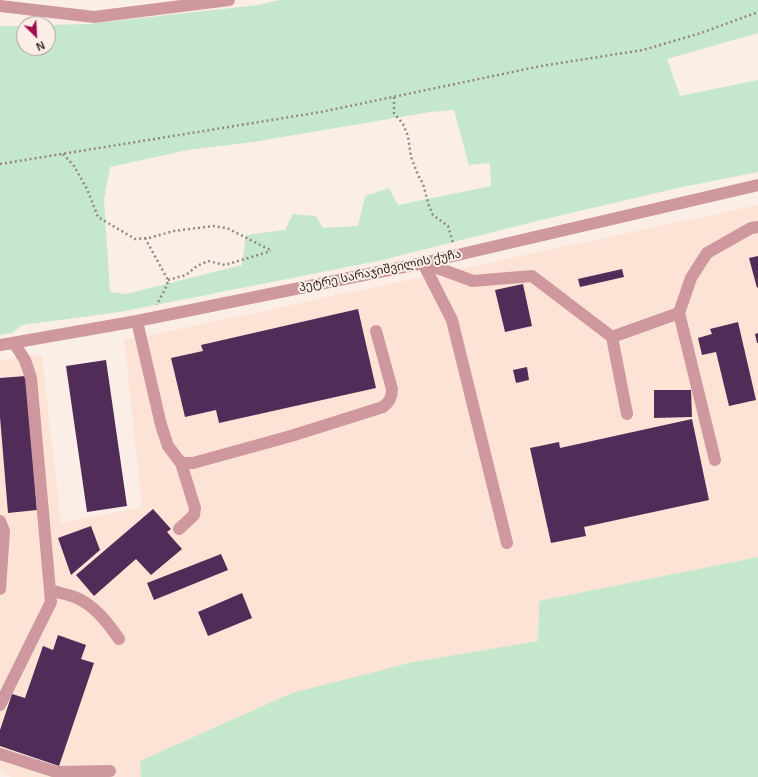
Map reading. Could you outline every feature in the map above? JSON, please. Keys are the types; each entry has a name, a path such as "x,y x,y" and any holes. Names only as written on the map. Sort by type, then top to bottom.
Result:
{"street":[{"path":"0,6 94,17 229,0"},
{"name":"პეტრე სარაჯიშვილის ქუჩა","path":"0,345 137,321 423,263 758,185"},
{"path":"715,460 679,313 691,278 707,253 751,228 758,227"},
{"path":"423,263 473,281 532,276 612,337 627,414"},
{"path":"423,263 452,320 507,543"},
{"path":"612,337 679,313"},
{"path":"137,321 161,425 168,446 181,463 195,508 194,515 179,529"},
{"path":"181,463 192,463 284,438 383,407 388,403 392,396 392,388 376,332"},
{"path":"0,705 51,602 31,378 25,360 14,343"},
{"path":"0,521 4,531 0,589"},
{"path":"50,590 77,598 90,605 108,623 119,639"},
{"path":"0,754 56,772 110,771"}],"path":[{"path":"0,164 321,112 541,66 643,50 701,33 758,12"},
{"path":"394,97 394,113 403,124 408,136 411,157 423,184 429,206 433,215 448,226 456,255"},
{"path":"63,154 74,166 87,189 98,217 135,239 180,230 213,226 227,228 272,251 225,265 208,261 197,266 186,275 168,280"},
{"path":"145,238 168,280 167,286 160,297 152,318"}],"shaded area":[{"path":"758,205 758,557 539,601 538,641 413,662 140,761 141,777 12,777 4,774 0,770 0,360 42,355 61,523 142,507 124,339 137,338"}],"green space":[{"path":"280,0 758,0 758,33 667,59 680,96 758,80 758,172 682,187 541,220 378,261 120,312 22,325 12,333 0,335 0,26 16,26 16,56 56,56 56,25 88,24 258,5","holes":["454,110 469,165 490,163 491,186 398,205 389,188 365,196 358,226 323,228 316,216 293,214 285,230 246,235 242,265 126,294 110,292 104,199 110,167 188,150 253,142 430,112"]},
{"path":"758,557 758,777 141,777 140,761 292,693 413,662 538,641 539,601"}],"building":[{"path":"758,256 758,287 757,288 749,258"},
{"path":"622,269 624,277 580,287 578,279"},
{"path":"523,284 532,326 505,332 495,290"},
{"path":"358,309 376,388 219,423 216,410 185,417 171,358 203,351 201,345"},
{"path":"738,322 756,400 729,406 716,352 702,355 698,338 712,334 710,329"},
{"path":"758,333 758,343 757,343 755,334"},
{"path":"106,360 127,506 87,512 66,366"},
{"path":"527,367 529,380 516,383 513,370"},
{"path":"26,376 37,510 8,513 0,417 0,378"},
{"path":"654,390 691,390 692,417 654,418"},
{"path":"692,419 709,500 584,527 586,536 551,543 530,448 559,442 560,448"},
{"path":"153,509 171,529 167,532 182,549 151,575 136,559 94,596 76,575"},
{"path":"91,526 100,550 71,575 58,538"},
{"path":"221,554 228,570 154,600 147,583"},
{"path":"242,593 252,618 208,636 198,612"},
{"path":"58,635 86,645 81,659 94,663 59,766 0,746 0,730 12,694 25,698 43,646 53,650"}]}
